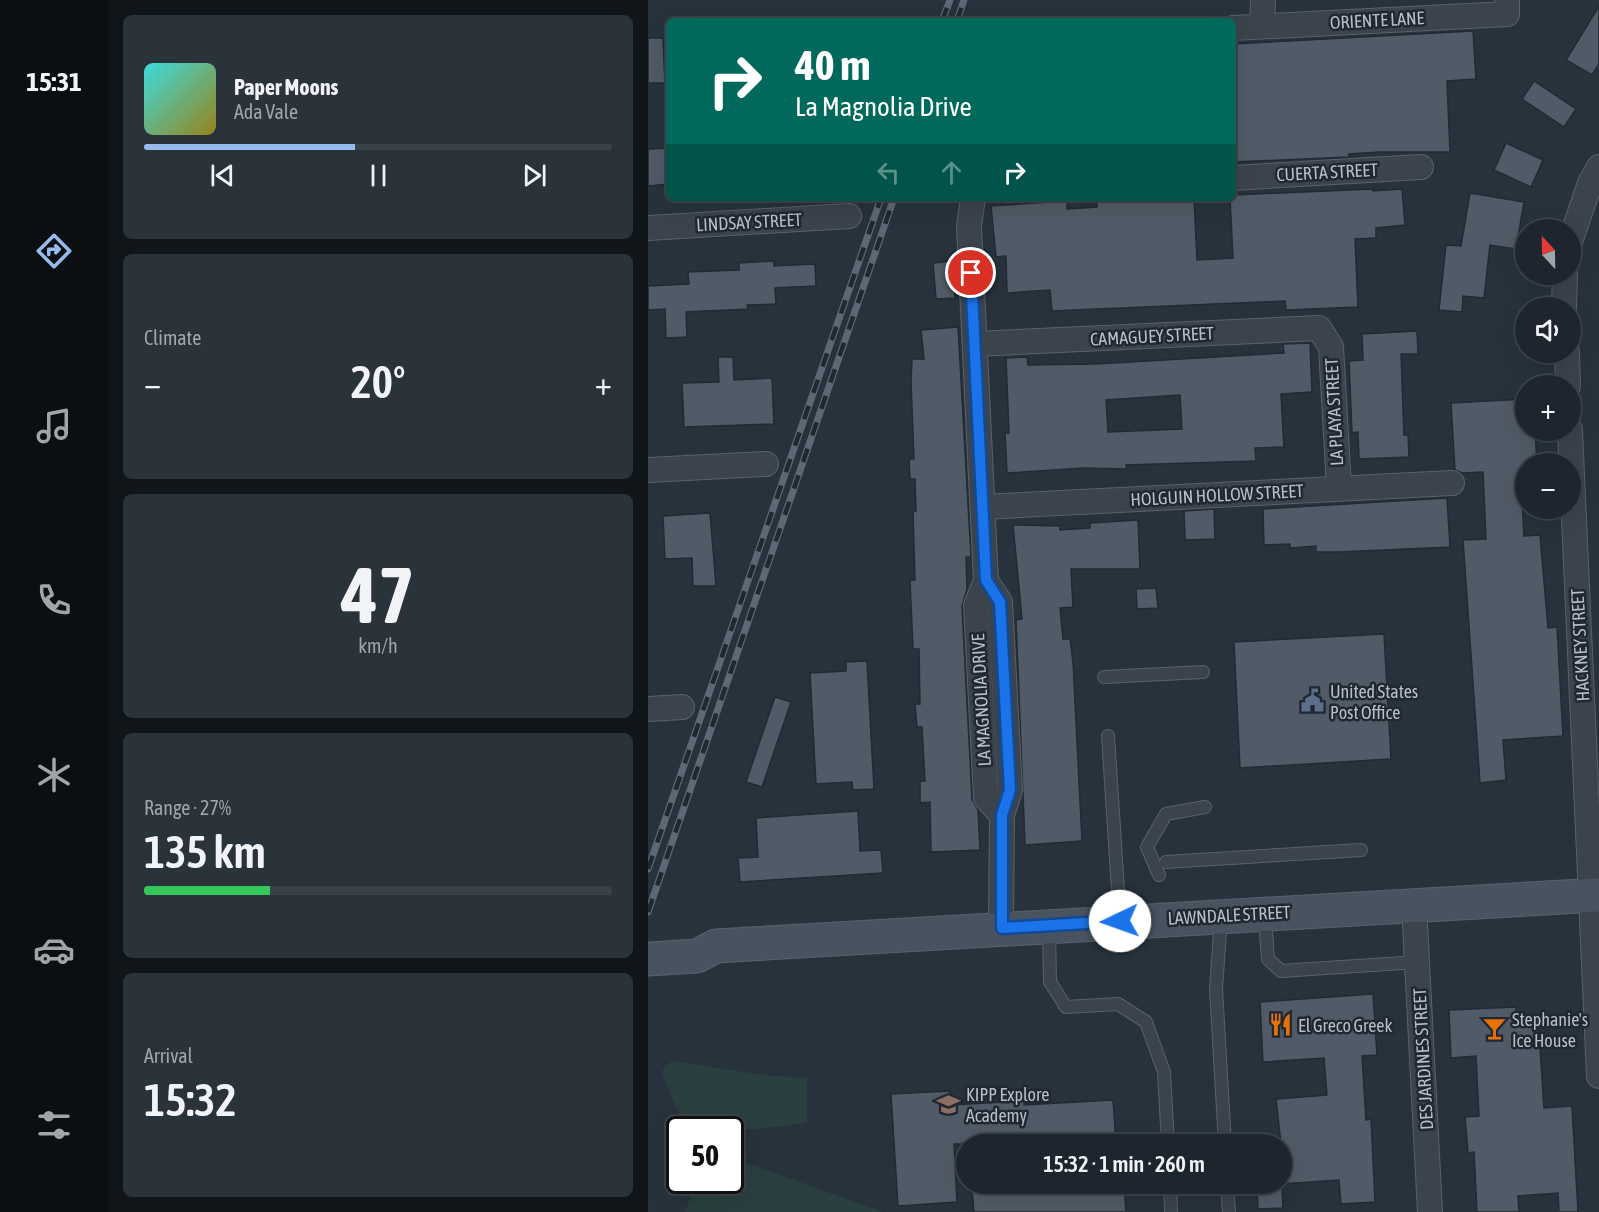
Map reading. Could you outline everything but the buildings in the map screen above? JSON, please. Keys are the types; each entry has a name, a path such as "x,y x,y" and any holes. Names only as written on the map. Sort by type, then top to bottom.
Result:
{"main road":[{"name":"LAWNDALE STREET","path":"648,959 697,956 716,946 1595,895"},
{"name":"LAWNDALE STREET","path":"648,938 699,935 716,946"}],"street":[{"path":"1262,26 1263,0"},
{"name":"ORIENTE LANE","path":"1236,28 1507,14 1507,0"},
{"name":"CUERTA STREET","path":"1236,178 1421,166"},
{"path":"1578,219 1590,183 1599,167"},
{"name":"LA MAGNOLIA DRIVE","path":"973,201 969,226 986,580 1000,602 1010,790 1002,815 1002,928"},
{"name":"LINDSAY STREET","path":"648,228 849,216"},
{"name":"CAMAGUEY STREET","path":"975,344 1319,328 1325,337"},
{"name":"LA PLAYA STREET","path":"1325,337 1330,347 1339,488"},
{"name":"HACKNEY STREET","path":"1571,441 1595,895 1599,1076"},
{"path":"648,470 766,464"},
{"name":"HOLGUIN HOLLOW STREET","path":"983,507 1452,483"},
{"path":"648,709 682,707"},
{"name":"DES JARDINES STREET","path":"1414,905 1431,1212"}],"lane":[{"path":"1104,677 1203,672"},
{"path":"1108,736 1120,921"},
{"path":"1159,875 1147,847 1166,814 1205,807"},
{"path":"1166,862 1360,850"},
{"path":"1264,913 1268,959 1281,970 1418,962"},
{"path":"1221,916 1216,989 1224,1134"},
{"path":"1049,925 1050,982 1066,1007 1118,1004 1146,1022 1164,1072 1167,1134"},
{"path":"1170,1194 1171,1212"},
{"path":"1228,1194 1229,1212"}],"green space":[{"path":"672,1061 764,1075 807,1078 807,1123 744,1130 744,1116 684,1116 672,1100 662,1071"},
{"path":"744,1162 883,1212 685,1212 691,1194 744,1194"}],"railway":[{"path":"943,18 950,0"},
{"path":"958,18 964,0"},
{"path":"648,869 880,201"},
{"path":"648,912 893,201"}],"place":[{"name":"United States Post Office","path":"1312,701"},
{"name":"El Greco Greek","path":"1280,1025"},
{"name":"Stephanie's Ice House","path":"1494,1029"},
{"name":"KIPP Explore Academy","path":"948,1104"}],"route":[{"path":"971,273 986,580 1000,602 1010,790 1002,815 1002,928 1120,921"}]}
